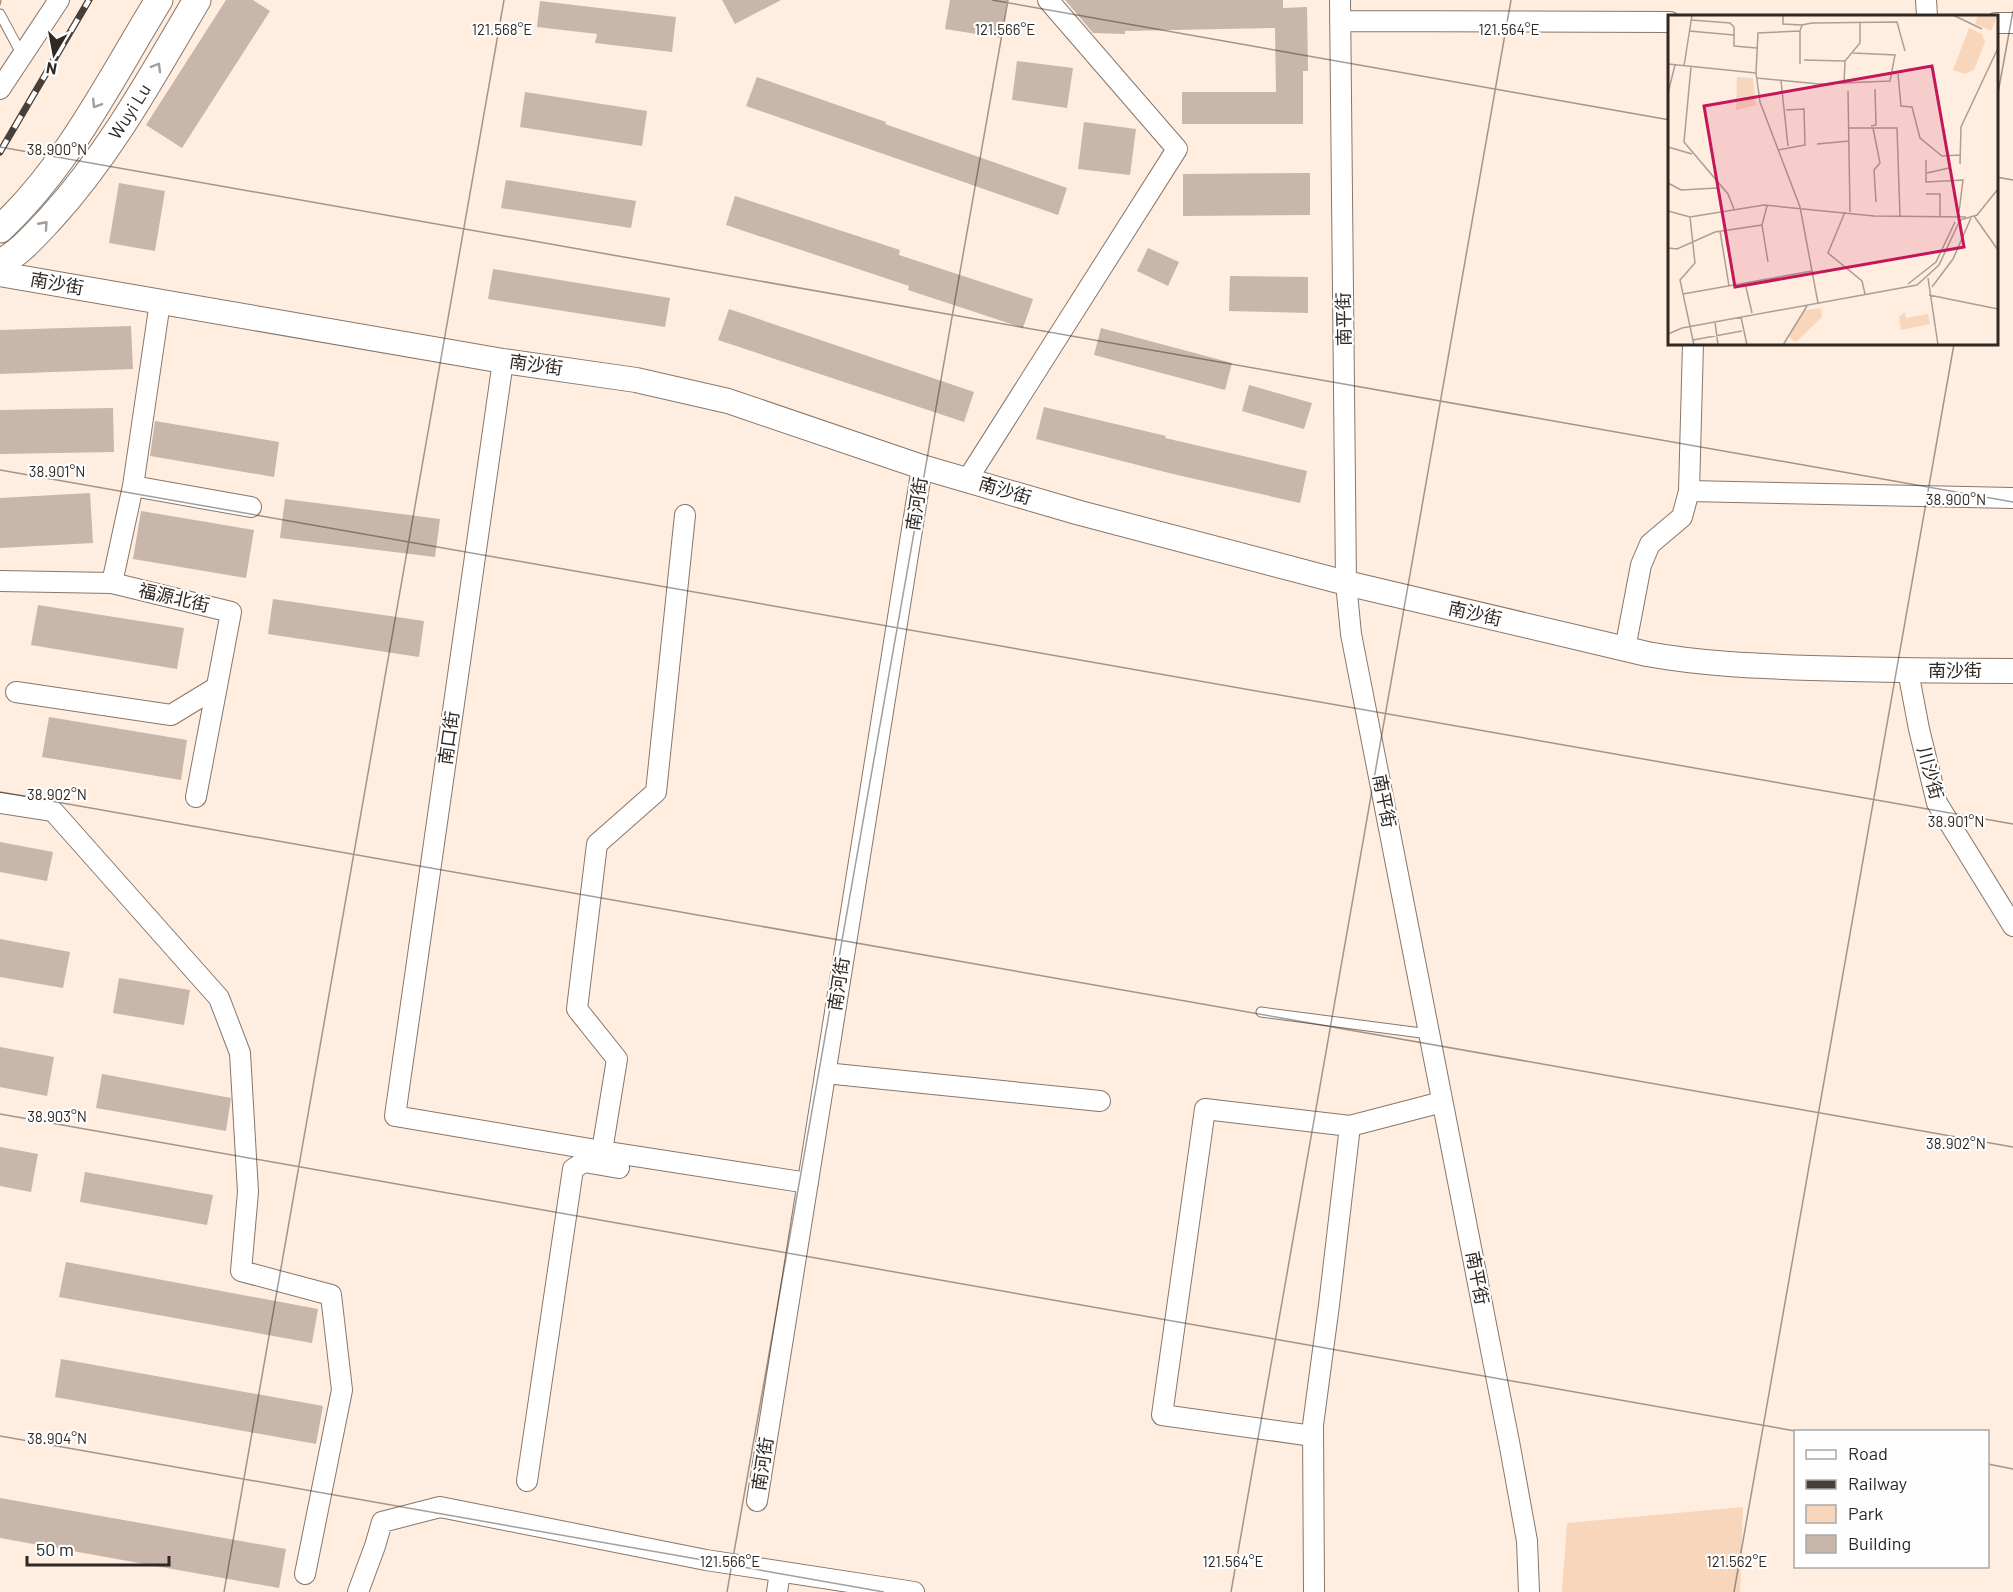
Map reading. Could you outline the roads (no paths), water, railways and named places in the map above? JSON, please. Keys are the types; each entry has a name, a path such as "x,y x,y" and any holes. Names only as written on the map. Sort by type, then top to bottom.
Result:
{"main road":[{"name":"Wuyi Lu","path":"0,229 35,192 72,142 159,0"},
{"name":"Wuyi Lu","path":"0,263 13,256 30,241 93,167 127,119 197,0"}],"street":[{"path":"0,89 59,0"},
{"path":"967,480 1177,149 1048,0"},
{"name":"南平街","path":"1340,0 1346,584 1351,634 1527,1541 1529,1592"},
{"path":"1926,0 1927,15"},
{"path":"1340,21 1668,22"},
{"name":"南沙街","path":"0,274 503,361 636,380 728,401 922,467 1080,513 1346,584 1625,650 1694,662 1908,671 2013,671"},
{"path":"111,583 133,486 160,302"},
{"path":"1625,650 1641,565 1650,544 1682,517 1689,491 1693,345"},
{"name":"南口街","path":"503,361 395,1116 602,1151"},
{"name":"南河街","path":"757,1501 922,467"},
{"path":"133,486 251,507"},
{"path":"1689,491 2013,498"},
{"path":"685,515 656,792 597,844 577,1009 617,1059 602,1151 808,1183"},
{"name":"福源北街","path":"0,581 111,583 231,612 196,797"},
{"name":"川沙街","path":"1908,671 1937,803 2013,926"},
{"path":"16,692 171,715 217,687"},
{"path":"0,802 52,811 219,998 240,1053 248,1192 241,1271 331,1295 342,1390 305,1574"},
{"path":"825,1073 1100,1101"},
{"path":"1313,1436 1162,1415 1205,1109 1350,1126 1443,1102"},
{"path":"1314,1592 1313,1436 1350,1126"},
{"path":"527,1481 573,1169 584,1162 681,1177 701,1167"},
{"path":"358,1592 382,1522 440,1507 706,1560 914,1592"},
{"path":"777,1592 780,1572"}],"lane":[{"path":"0,14 22,55"},
{"path":"1261,1012 1429,1034"}],"railway":[{"path":"0,152 89,0"}]}
